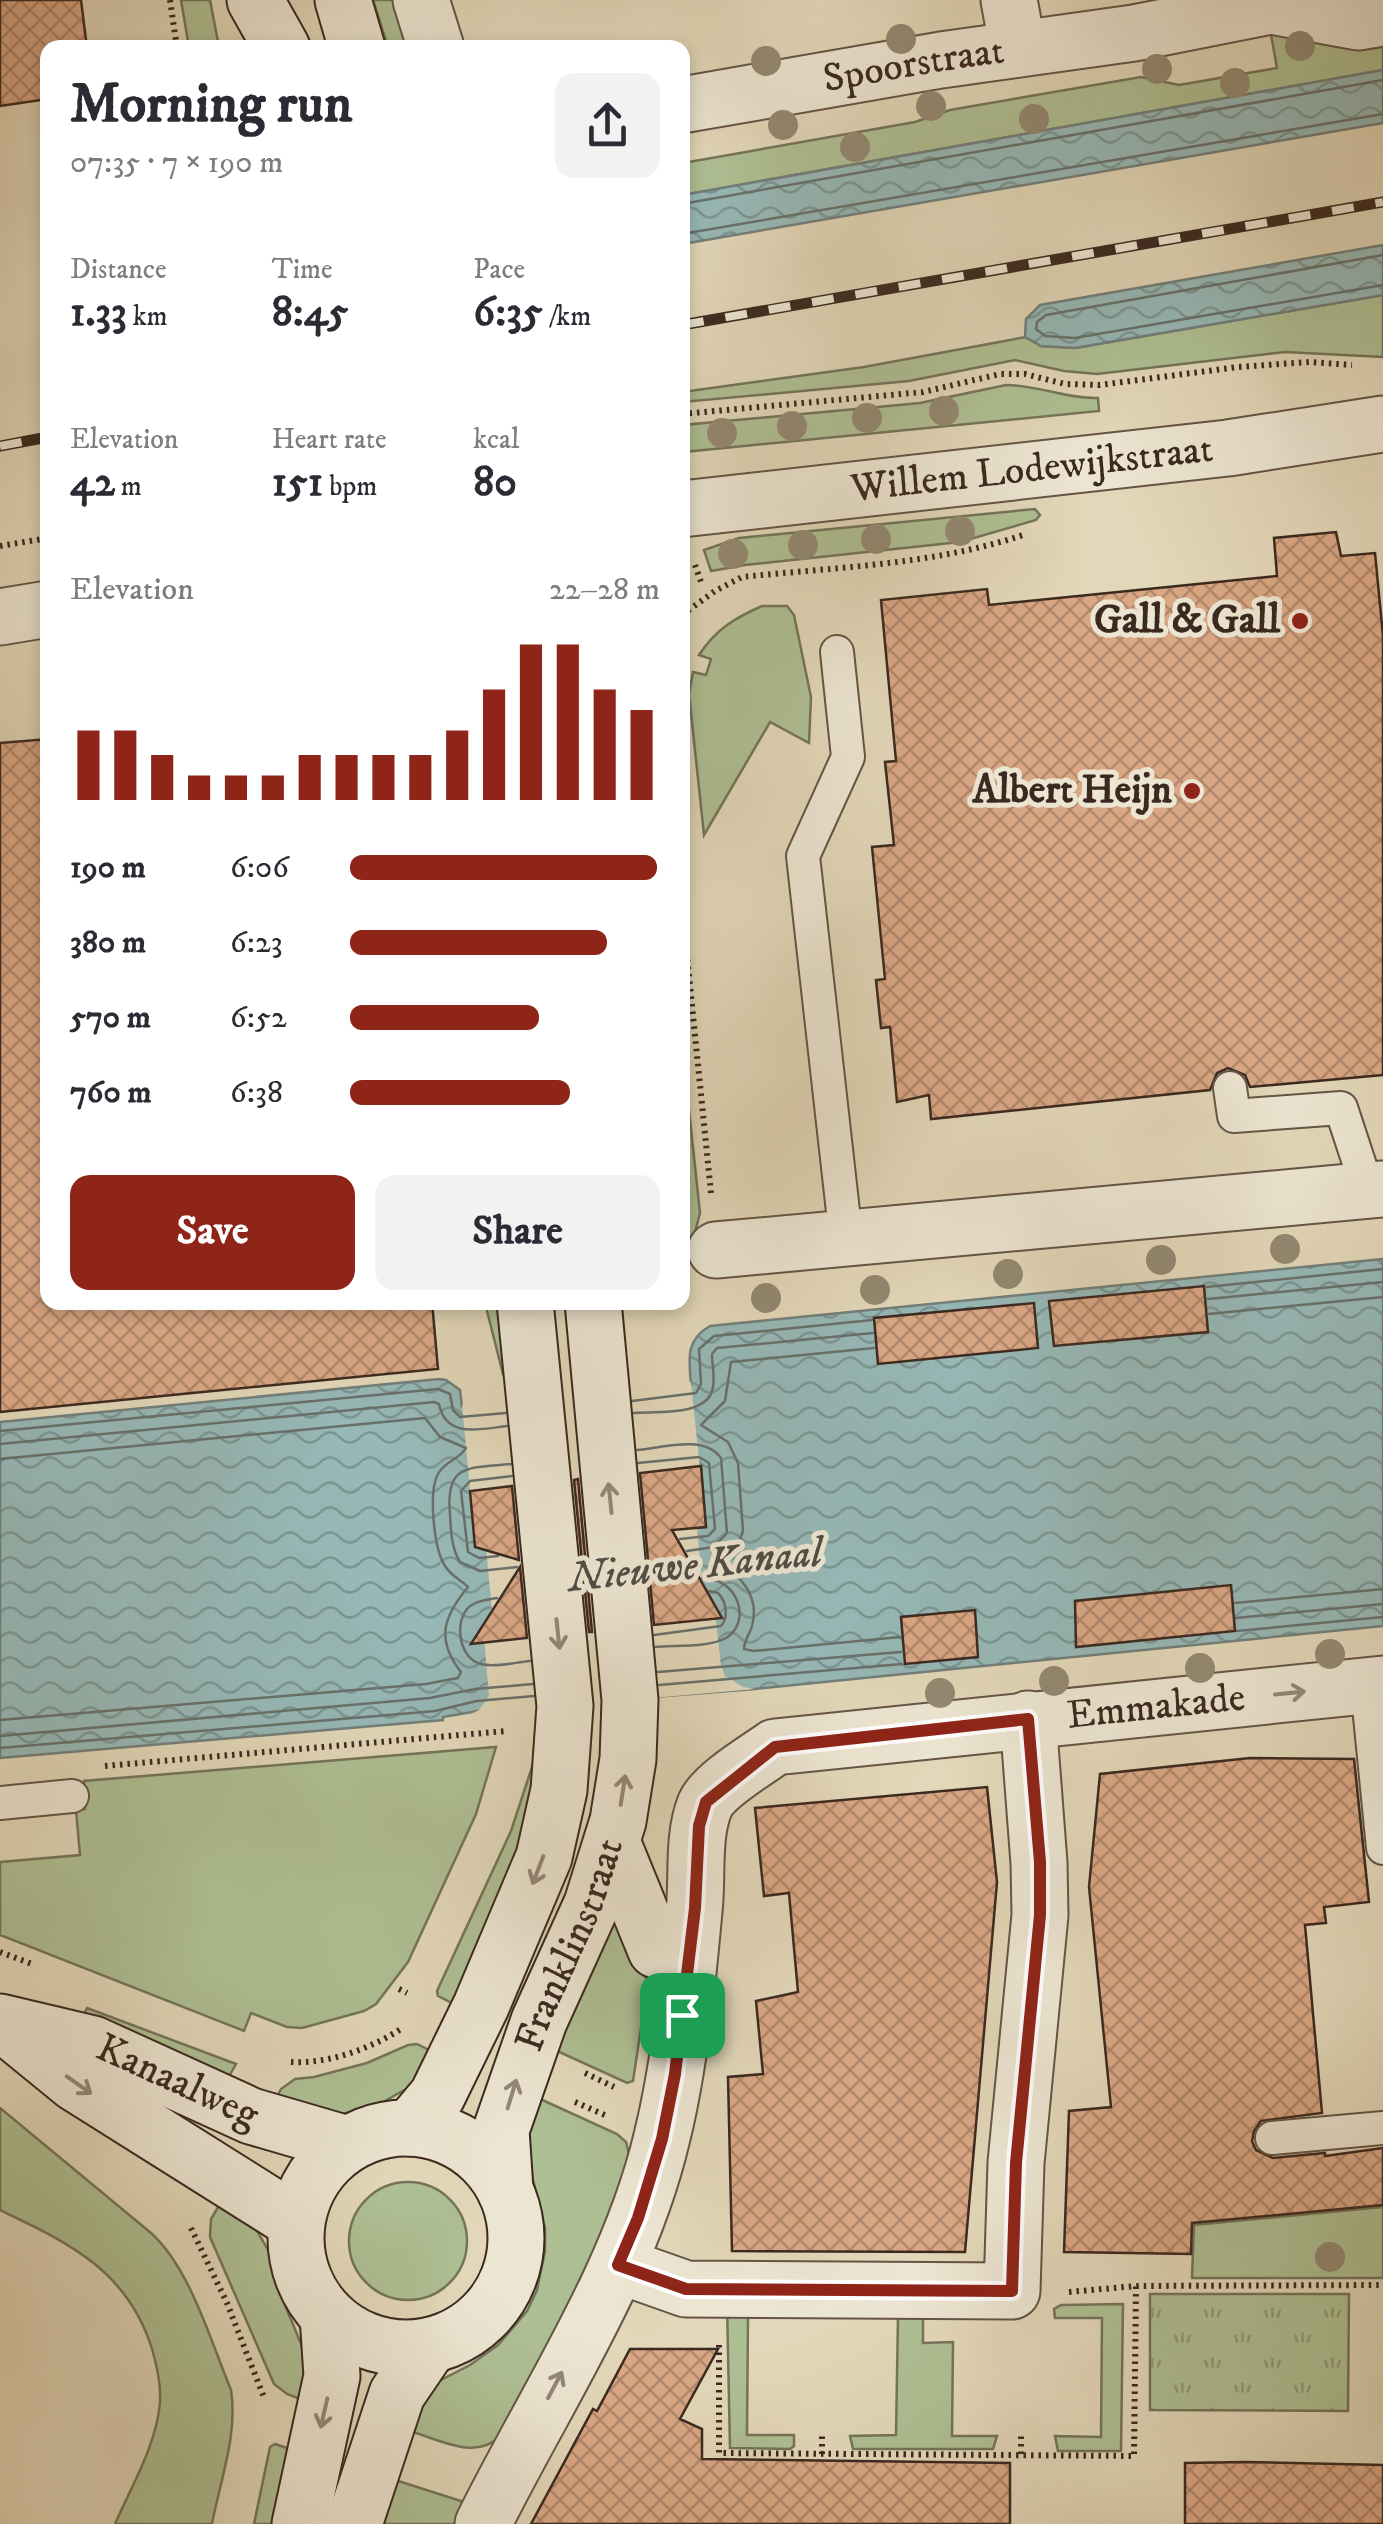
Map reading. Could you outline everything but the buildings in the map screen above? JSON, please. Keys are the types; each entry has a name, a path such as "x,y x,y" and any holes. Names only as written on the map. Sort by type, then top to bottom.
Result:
{"street":[{"path":"252,0 253,40"},
{"path":"252,0 277,40"},
{"path":"343,0 355,40"},
{"path":"421,0 434,40"},
{"name":"Spoorstraat","path":"690,103 1013,24 1134,32 1271,6 1358,22 1383,18"},
{"name":"Willem Lodewijkstraat","path":"690,509 1228,448 1383,424"},
{"path":"0,616 40,609"},
{"path":"716,1250 1376,1190"},
{"name":"Franklinstraat","path":"410,2128 437,2096 481,2006 544,1857 559,1790 566,1706 526,1310"},
{"name":"Franklinstraat","path":"505,2190 502,2130 517,2078 592,1904 612,1842 628,1759 630,1700 594,1310"},
{"name":"Emmakade","path":"682,2015 695,1908 699,1826 706,1802 775,1747 1375,1685"},
{"path":"618,2265 686,2289 1012,2291 1016,2163 1040,1915 1040,1862 1028,1719"},
{"path":"484,2524 618,2265 638,2218 662,2139 675,2074 682,2015 612,1842"},
{"name":"Kanaalweg","path":"2,2023 93,2044 251,2116 348,2144"},
{"name":"Kanaalweg","path":"2,2023 75,2083 296,2222"},
{"path":"410,2128 448,2136 482,2158 505,2190 515,2222 515,2255 506,2286 486,2314 460,2335 429,2347 392,2348 358,2337 328,2316 307,2289 297,2256 296,2222 306,2192 323,2166 348,2144 377,2132 410,2128"},
{"path":"300,2524 332,2376 328,2316"},
{"path":"354,2524 397,2394 429,2347"}],"lane":[{"path":"837,652 848,757 803,856 846,1238"},
{"path":"1230,1088 1234,1116 1341,1108 1376,1190"},
{"path":"1375,1685 1383,1848"},
{"path":"0,1803 72,1796"},
{"path":"1272,2138 1383,2128"}],"path":[{"path":"170,0 176,40"},
{"path":"690,413 923,392 1000,374 1026,374 1065,384 1100,386 1238,367 1309,362 1364,366"},
{"path":"0,546 40,539"},
{"path":"690,988 716,1250"},
{"path":"97,1766 507,1731"},
{"path":"399,1988 407,1993"},
{"path":"278,2061 311,2063 347,2053 383,2040 404,2026"},
{"path":"581,2072 629,2094"},
{"path":"192,2229 265,2399"},
{"path":"1012,2291 1383,2284"},
{"path":"720,2289 719,2453 1134,2456 1136,2286"},
{"path":"822,2434 822,2454"},
{"path":"1021,2454 1022,2436"}],"green space":[{"path":"181,0 210,0 218,40 188,40"},
{"path":"373,0 402,0 416,40 386,40"},
{"path":"1270,29 1383,44 1383,70 690,194 690,162 1141,77 1179,85 1277,68"},
{"path":"1383,295 1383,357 1285,352 1097,374 1015,360 909,381 690,401 690,391 864,367 1026,337 1041,346 1075,348"},
{"path":"1006,385 1098,398 1099,411 690,451 690,424 920,403"},
{"path":"1035,509 1040,515 1036,520 960,542 711,571 704,550 739,538"},
{"path":"762,606 787,606 794,615 811,697 809,743 770,722 704,835 690,688 693,672 706,675 711,659 699,655 719,631"},
{"path":"690,1120 700,1213 690,1237"},
{"path":"487,1310 505,1310 515,1372 503,1374"},
{"path":"496,1747 476,1814 408,1962 376,2004 364,2011 302,2028 287,2027 251,2013 244,2031 0,1935 0,1862 80,1855 76,1810 85,1809 84,1781"},
{"path":"535,1758 541,1805 454,2004 438,1996 437,1991 511,1831"},
{"path":"622,1905 646,1977 633,2081 627,2083 555,2050 566,2012"},
{"path":"87,2008 236,2064 227,2080 81,2020"},
{"path":"417,2044 431,2051 418,2076 406,2089 376,2106 334,2116 275,2101 281,2089 295,2079 367,2063"},
{"path":"538,2098 617,2134 626,2142 631,2162 602,2242 501,2436 481,2447 447,2444 413,2432 419,2404 439,2381 498,2345 527,2311 537,2290 545,2228 526,2137"},
{"path":"0,2108 151,2233 188,2285 231,2390 233,2407 212,2524 115,2524 149,2449 158,2418 160,2389 154,2355 141,2322 112,2279 72,2248 0,2210"},
{"path":"408,2182 431,2186 450,2199 463,2218 467,2241 463,2264 450,2283 431,2296 408,2300 385,2296 366,2283 353,2264 349,2241 353,2218 366,2199 385,2186"},
{"path":"221,2202 252,2222 268,2250 280,2293 306,2356 307,2372 300,2399 274,2384 210,2237 211,2219"},
{"path":"1383,2207 1383,2278 1192,2278 1194,2225"},
{"path":"1150,2294 1349,2294 1348,2411 1150,2410"},
{"path":"727,2304 748,2316 747,2435 794,2435 794,2446 790,2449 730,2448"},
{"path":"1123,2304 1121,2451 1058,2451 1055,2436 1101,2437 1102,2318 1055,2318 1054,2309 1061,2305"},
{"path":"898,2317 923,2317 923,2343 953,2342 952,2436 997,2436 993,2449 853,2449 850,2436 896,2435"},
{"path":"275,2444 293,2450 281,2524 254,2524 270,2447"},
{"path":"395,2480 461,2501 463,2508 454,2524 375,2524"}],"water":[{"path":"1383,70 1383,123 690,243 690,194"},
{"path":"1383,245 1383,295 1075,348 1041,346 1025,337 1026,319 1040,305"},
{"name":"Nieuwe Kanaal","path":"1383,1259 1383,1626 755,1689 478,1711 443,1720 0,1758 0,1422 439,1379 460,1390 462,1407 691,1385 692,1344 710,1326","holes":["701,1467 706,1527 477,1547 471,1491","704,1601 715,1618 485,1642 493,1621"]}],"pier":[{"path":"691,1382 706,1527 697,1528 704,1600 714,1604 725,1676 755,1689 471,1714 489,1696 483,1625 493,1621 486,1548 475,1541 462,1405","holes":["696,1472 701,1522 481,1543 476,1495","704,1606 710,1614 489,1637 488,1628"]}],"railway":[{"path":"690,324 1383,202"},
{"path":"0,446 40,438"}],"place":[{"name":"Gall & Gall","path":"1300,621"},
{"name":"Albert Heijn","path":"1192,791"}],"route":[{"path":"1028,1719 1040,1862 1040,1915 1016,2163 1012,2291 686,2289 618,2265 638,2218 662,2139 682,2015 695,1908 699,1826 706,1802 738,1773 775,1747 1028,1719"}]}
